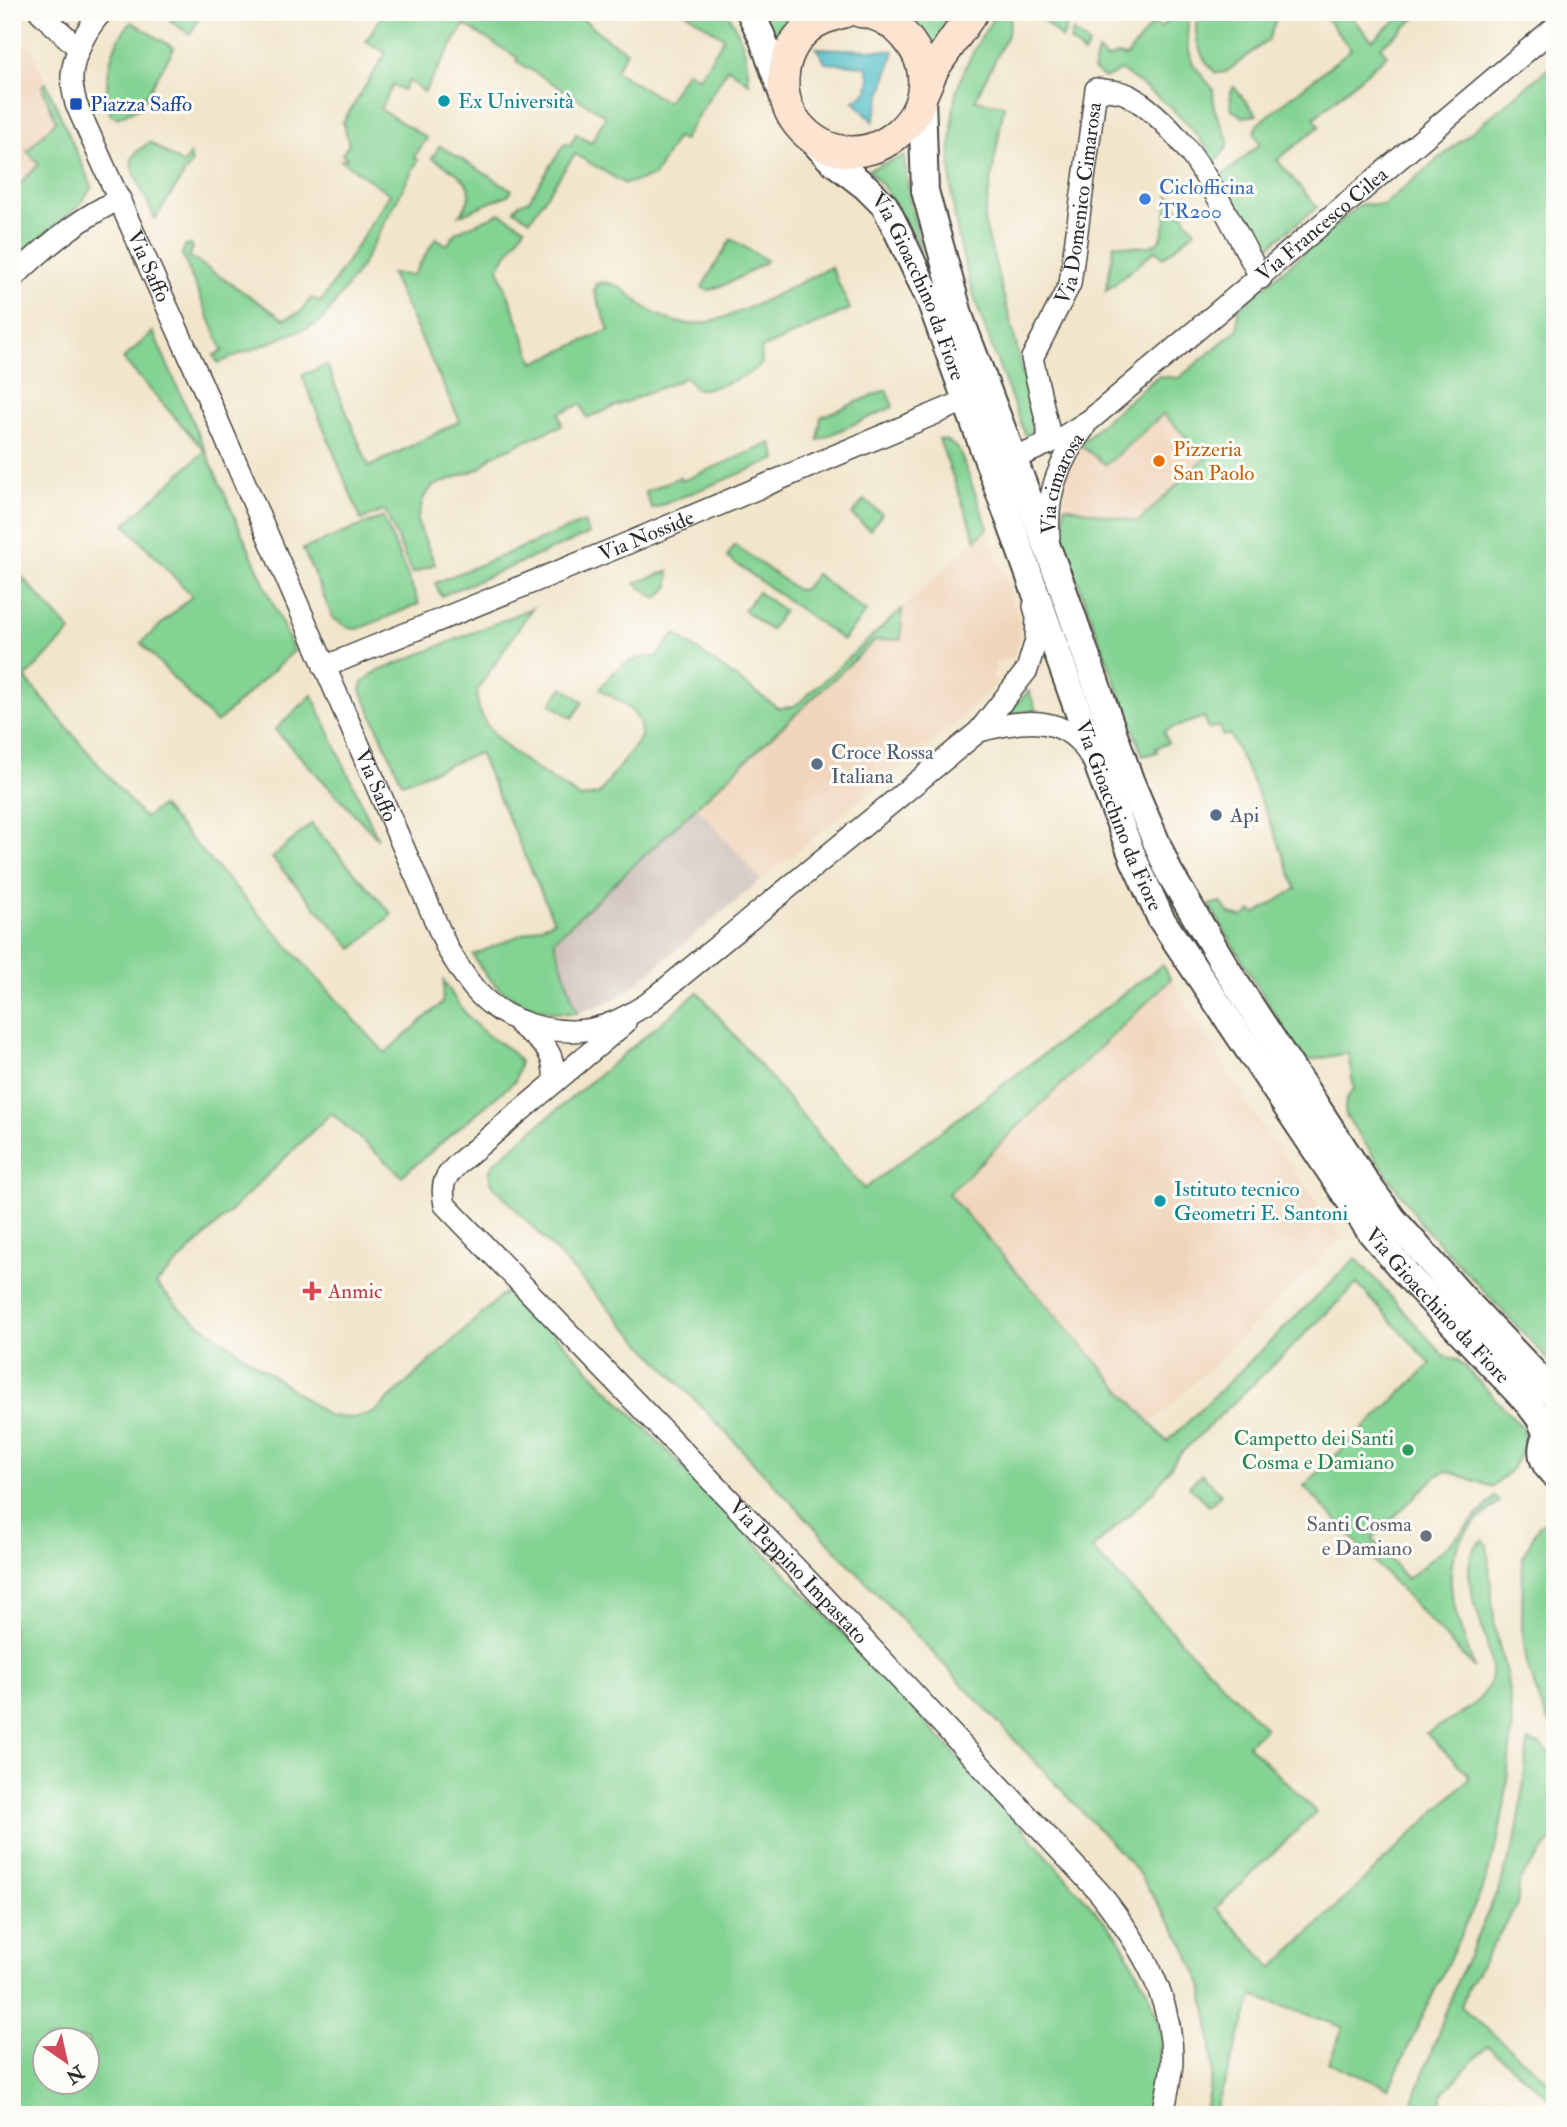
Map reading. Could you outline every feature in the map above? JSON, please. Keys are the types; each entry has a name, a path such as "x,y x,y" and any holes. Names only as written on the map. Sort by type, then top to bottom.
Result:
{"main road":[{"path":"845,12 826,17 807,29 793,46 785,66 783,89 789,110 808,136 826,146 846,151 866,150 886,144 902,132 914,116 934,68 973,12"},
{"path":"859,12 884,19 900,29 912,43 920,60 922,96"}],"street":[{"path":"40,12 79,49"},
{"name":"Via Saffo","path":"102,12 79,49 71,77 76,104 448,950 480,995 515,1020 551,1030 578,1030 612,1023 648,1004 979,731 1027,670 1036,640 1037,617 1025,565"},
{"path":"750,12 789,110"},
{"name":"Via Francesco Cilea","path":"1090,421 1555,27"},
{"name":"Via Domenico Cimarosa","path":"1048,444 1048,428 1032,358 1070,284 1096,89 1126,93 1165,123 1197,163 1261,278"},
{"name":"Via Gioacchino da Fiore","path":"922,96 925,191 960,318 1050,553 1135,793 1150,832 1180,894 1308,1094 1393,1219 1555,1395"},
{"name":"Via Gioacchino da Fiore","path":"808,136 830,159 866,187 885,206 930,300 1105,785 1134,860 1161,919 1370,1231 1409,1277 1551,1430"},
{"path":"12,279 46,246 104,206 120,199"},
{"name":"Via Nosside","path":"324,667 967,400"},
{"path":"1013,458 1048,444 1090,421"},
{"name":"Via cimarosa","path":"1050,553 1047,512 1052,486 1065,456 1090,421"},
{"path":"979,731 1003,725 1046,722 1060,728 1084,746 1105,785"},
{"name":"Via Peppino Impastato","path":"648,1004 554,1081 446,1177 441,1189 445,1205 815,1588 1099,1892 1139,1946 1160,1989 1171,2030 1172,2065 1163,2115"},
{"path":"515,1020 546,1046 555,1066 554,1081"},
{"path":"1551,1430 1541,1451 1543,1461 1555,1475"}],"shaded area":[{"path":"28,41 92,187 12,245 12,59"},
{"path":"1163,414 1257,504 1138,522 1064,506 1065,473 1080,445 1106,464"},
{"path":"988,528 1019,622 1020,637 1014,657 996,662 992,677 999,681 951,727 761,880 697,807 874,641 901,639 902,609"},
{"path":"697,807 761,880 626,992 609,1002 577,1013 554,940"},
{"path":"1171,979 1256,1117 1342,1239 1151,1425 948,1193"}],"green space":[{"path":"181,12 203,12 190,34 170,21"},
{"path":"384,12 393,12 400,17 403,12 575,12 608,40 627,51 615,71 667,102 687,71 699,78 724,38 685,12 727,12 743,46 749,83 728,68 683,140 677,137 654,176 625,184 575,154 530,220 514,210 519,204 529,200 565,143 570,146 576,134 591,143 606,116 516,61 518,58 464,25 424,92 409,81 403,90 393,85 380,109 427,138 414,157 418,160 362,265 327,314 317,324 218,363 214,355 223,351 182,254 185,246 191,245 193,248 189,256 284,319 301,312 311,298 321,302 390,194 341,160 347,158 342,154 349,144 343,122 386,53 366,41"},
{"path":"761,12 800,12 806,15 778,49"},
{"path":"959,12 931,55 900,14"},
{"path":"997,12 1011,12 1008,34 975,100 1004,105 984,221 1015,339 1033,424 1029,438 1025,434 997,361 971,286 954,209 951,170 956,93 968,62"},
{"path":"1035,12 1051,12 1067,26 1062,39"},
{"path":"1174,12 1189,12 1189,51 1193,64 1213,89 1214,108 1228,139 1228,146 1215,163 1207,148 1186,122 1148,89 1120,70 1105,78 1093,70 1098,51 1106,59 1118,55 1126,57 1153,23 1161,28"},
{"path":"1198,12 1279,12 1268,40 1226,72 1216,73 1205,60 1198,45"},
{"path":"1321,12 1347,12 1372,40 1406,12 1423,12 1381,47 1387,55 1314,118 1320,126 1277,160 1317,207 1261,253 1221,177 1260,144 1254,131 1259,123 1351,49"},
{"path":"132,22 174,48 139,108 117,118 110,114 108,77 113,52"},
{"path":"1073,31 1089,44 1084,54 1070,41"},
{"path":"1555,63 1555,1367 1423,1226 1346,1116 1346,1102 1354,1089 1348,1053 1307,1061 1298,1053 1209,905 1220,902 1230,914 1242,917 1252,911 1255,914 1296,889 1265,810 1229,734 1223,736 1218,726 1208,729 1204,717 1164,731 1168,743 1156,748 1157,752 1143,756 1063,542 1064,506 1138,522 1206,457 1163,414 1106,465 1080,445 1102,423 1158,376 1179,378 1238,329 1238,309 1361,204 1383,205"},
{"path":"46,83 92,187 79,206 12,264 12,193 39,164 27,151 56,121 42,87"},
{"path":"1234,87 1257,115 1243,117 1232,110 1230,93"},
{"path":"150,142 183,164 190,155 192,162 155,219 132,168 134,155"},
{"path":"440,146 512,190 508,195 460,215 467,204 468,187 458,174 432,158"},
{"path":"904,156 910,203 922,252 884,187 868,170"},
{"path":"1169,195 1195,231 1163,258 1156,250 1106,291 1114,244 1144,247 1159,241 1165,224"},
{"path":"500,213 525,227 498,268 534,363 609,330 594,291 596,284 610,283 662,317 692,324 742,311 831,267 850,309 761,349 762,363 750,373 730,382 701,389 694,388 687,377 587,418 581,404 559,413 562,425 492,456 481,468 433,486 424,497 417,521 435,564 412,574 385,510 361,520 302,375 327,365 369,467 460,421 391,274 413,275 436,238 447,245 456,232"},
{"path":"731,239 766,260 731,282 708,291 702,287"},
{"path":"153,332 294,651 216,723 141,643 192,596 125,524 205,451 123,359"},
{"path":"886,390 893,407 818,440 821,417"},
{"path":"939,439 948,441 959,450 988,528 976,540"},
{"path":"771,443 777,459 652,509 645,492 680,477 682,481"},
{"path":"864,500 882,514 870,530 852,515"},
{"path":"383,517 419,604 358,629 349,628 333,618 303,549"},
{"path":"584,522 589,534 441,596 435,583"},
{"path":"735,545 797,590 804,589 816,574 866,612 843,640 727,557"},
{"path":"12,566 71,631 25,678 144,818 161,806 385,1053 442,1003 444,981 473,1022 509,1049 520,1062 515,1081 402,1176 331,1113 156,1284 183,1312 329,1416 353,1418 375,1412 510,1288 816,1605 995,1797 1117,1935 1150,1995 1161,2032 1159,2074 1149,2115 12,2115"},
{"path":"669,571 669,586 657,599 635,583"},
{"path":"758,592 784,611 770,630 744,610"},
{"path":"532,608 478,689 478,706 485,722 497,738 531,766 581,798 599,794 641,737 641,728 634,714 600,689 617,669 631,661 656,657 675,634 778,708 792,707 902,609 901,639 874,641 554,940 577,1013 545,1010 516,1000 492,981 473,955 554,921 479,753 402,783 361,690 363,682 374,673"},
{"path":"563,687 583,702 572,718 551,704"},
{"path":"1029,691 1037,712 1006,714"},
{"path":"312,695 378,839 275,730"},
{"path":"311,824 392,914 353,949 272,858"},
{"path":"1162,965 1171,979 948,1194 1167,1442 1356,1258 1444,1356 1458,1360 1523,1428 1525,1446 1511,1470 1493,1487 1447,1471 1436,1476 1372,1539 1407,1579 1453,1541 1495,1497 1499,1502 1467,1531 1457,1547 1452,1563 1453,1599 1474,1668 1304,1486 1431,1364 1357,1284 1179,1455 1154,1491 1092,1549 1265,1728 1248,1745 1316,1812 1216,1908 1273,1968 1469,1779 1467,1773 1426,1733 1471,1707 1485,1693 1489,1684 1491,1669 1488,1650 1471,1588 1469,1569 1472,1552 1483,1540 1487,1545 1495,1629 1507,1677 1511,1709 1512,1729 1505,1801 1498,1839 1485,1883 1389,2088 1329,2063 1343,2027 1253,1996 1214,2115 1204,2115 1213,2070 1202,1985 1184,1944 1135,1868 493,1185 490,1175 497,1160 698,992 864,1189"},
{"path":"1202,1474 1221,1494 1209,1506 1189,1486"},
{"path":"1555,1518 1555,1727 1549,1722 1541,1705 1527,1666 1522,1627 1523,1556 1539,1525"},
{"path":"1528,1741 1540,1745 1555,1757 1555,1836 1520,1879 1517,1904 1468,1987 1461,2007 1546,2079 1555,2082 1555,2103 1487,2046 1442,2094 1442,2115 1408,2115 1457,1982 1500,1885 1515,1842"}],"water":[{"path":"816,48 894,51 873,122 854,101 863,95 868,86 869,76 865,66 826,63"}],"place":[{"name":"Ex Università","path":"444,101"},
{"name":"Piazza Saffo","path":"76,104"},
{"name":"Ciclofficina TR200","path":"1145,199"},
{"name":"Pizzeria San Paolo","path":"1159,461"},
{"name":"Croce Rossa Italiana","path":"817,764"},
{"name":"Api","path":"1216,815"},
{"name":"Istituto tecnico Geometri E. Santoni","path":"1160,1201"},
{"name":"Anmic","path":"312,1291"},
{"name":"Campetto dei Santi Cosma e Damiano","path":"1408,1450"},
{"name":"Santi Cosma e Damiano","path":"1426,1536"}]}
